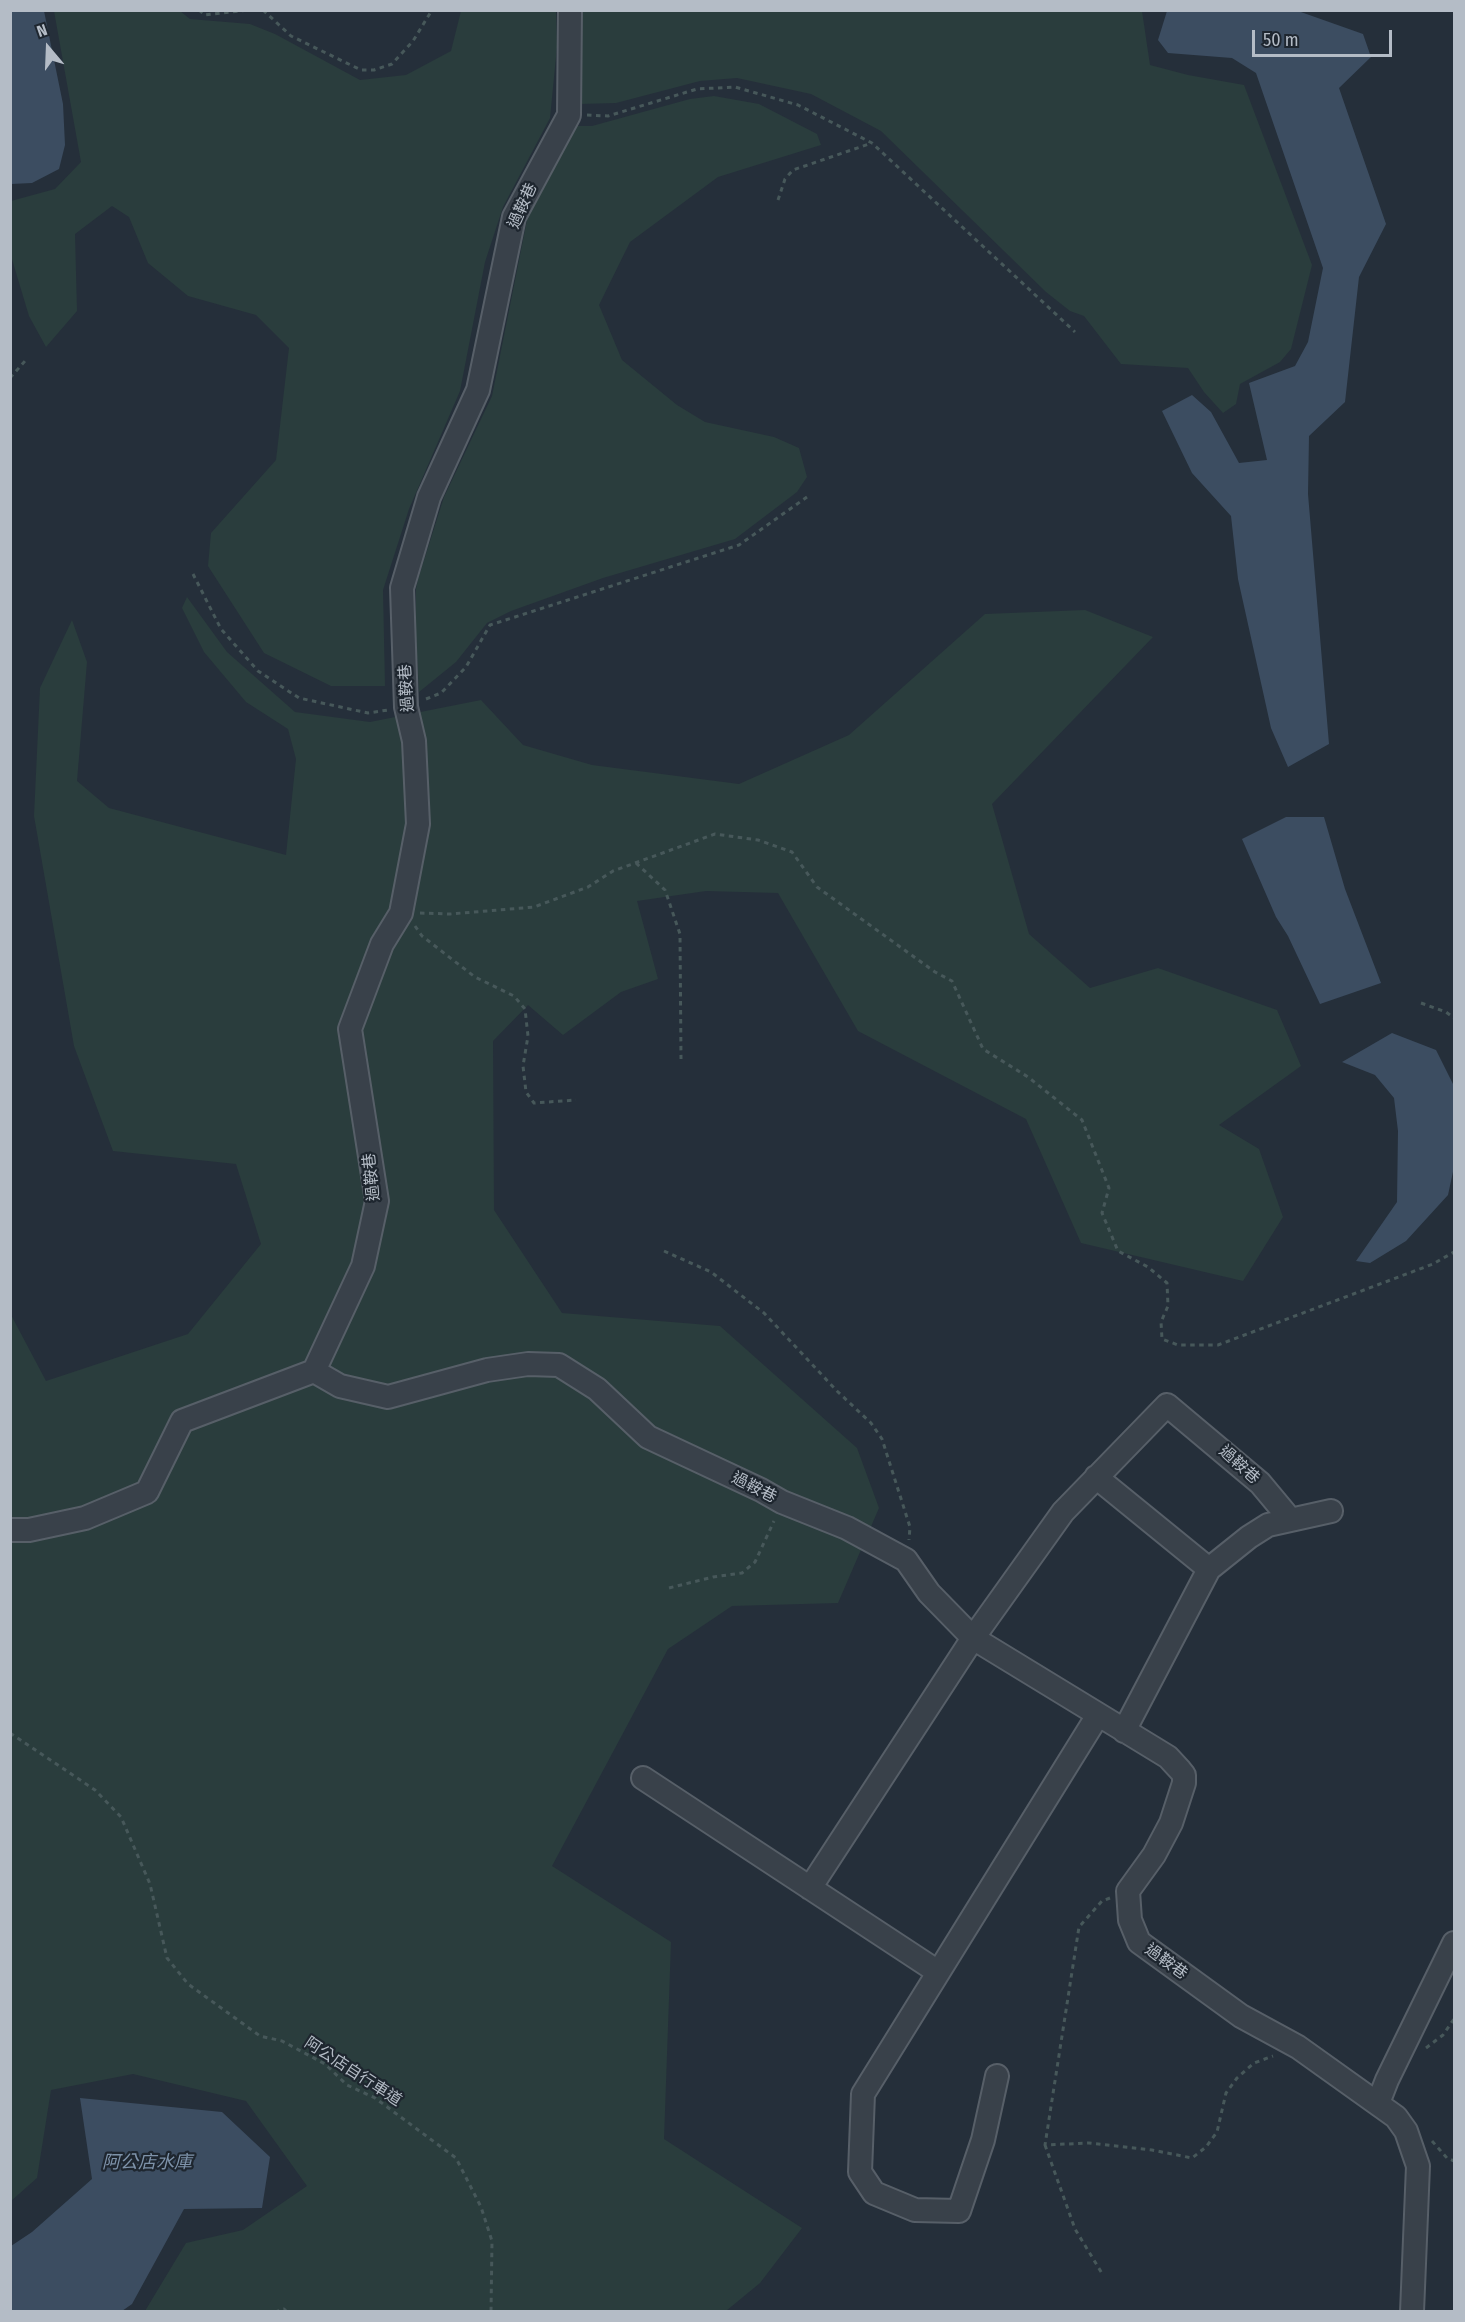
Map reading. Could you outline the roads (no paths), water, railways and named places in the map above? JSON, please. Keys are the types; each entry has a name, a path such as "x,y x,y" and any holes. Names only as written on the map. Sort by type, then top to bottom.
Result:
{"lane":[{"name":"過鞍巷","path":"570,10 569,115 514,217 478,390 429,497 402,588 406,707 414,741 418,824 401,912 382,944 350,1029 377,1201 363,1266 314,1371 340,1386 388,1396 487,1370 528,1364 559,1365 597,1389 648,1437 782,1502 847,1528 906,1560 929,1593 973,1638 1168,1757 1184,1775 1184,1783 1171,1823 1154,1855 1128,1891 1130,1920 1139,1942 1241,2016 1298,2047 1396,2117 1406,2131 1418,2166 1412,2312"},
{"path":"10,1530 29,1530 85,1518 147,1492 182,1421 314,1371"},
{"name":"過鞍巷","path":"810,1888 973,1638 1063,1512 1167,1405 1260,1483 1290,1519"},
{"path":"1096,1477 1209,1569"},
{"path":"1124,1731 1209,1569 1268,1525 1331,1511"},
{"path":"997,2076 983,2140 959,2211 915,2210 874,2193 860,2172 863,2094 1098,1715"},
{"path":"643,1778 938,1972"},
{"path":"1378,2103 1455,1943"}],"water":[{"path":"10,11 44,11 63,104 65,145 59,169 32,183 11,184"},
{"path":"1167,11 1298,11 1363,34 1371,57 1339,88 1386,224 1359,277 1345,402 1309,436 1308,494 1329,744 1288,767 1271,728 1238,579 1231,516 1192,473 1162,411 1192,395 1211,412 1239,463 1267,460 1249,383 1295,366 1308,342 1323,268 1256,73 1232,58 1168,53 1158,40"},
{"path":"1286,817 1324,817 1345,889 1381,983 1320,1004 1288,936 1276,917 1242,839"},
{"path":"1392,1033 1436,1050 1454,1086 1454,1167 1448,1195 1406,1241 1370,1263 1356,1261 1397,1202 1398,1131 1394,1098 1375,1075 1342,1062"},
{"name":"阿公店水庫","path":"80,2098 222,2112 270,2157 262,2208 184,2209 132,2304 122,2311 11,2311 11,2246 32,2232 92,2179"}]}
